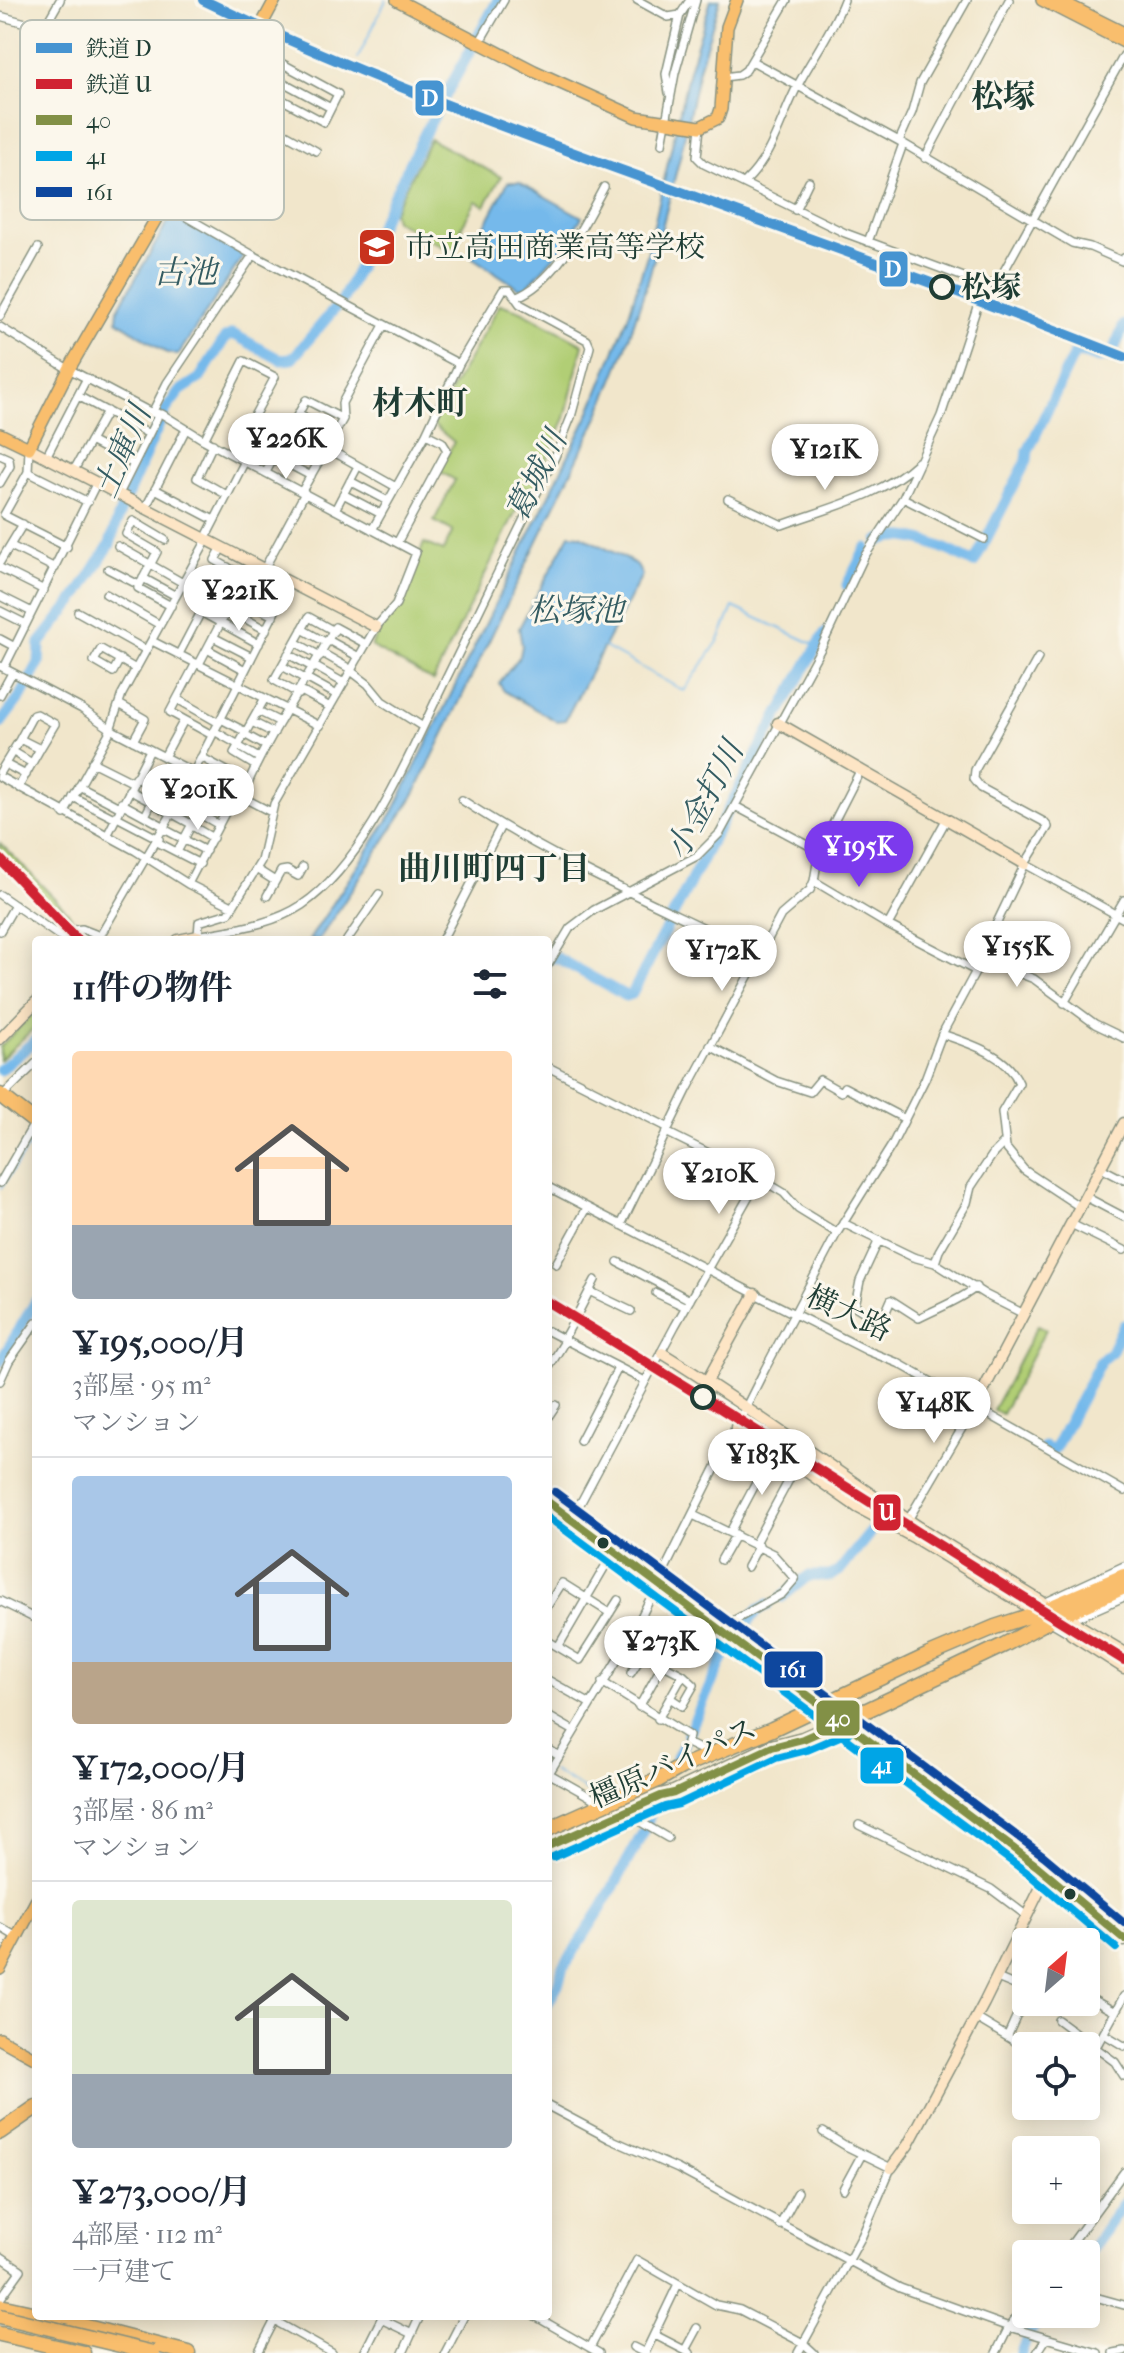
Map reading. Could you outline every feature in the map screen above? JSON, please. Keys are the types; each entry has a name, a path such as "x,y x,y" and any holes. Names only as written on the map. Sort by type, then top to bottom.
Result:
{"highway":[{"path":"1,1097 32,1119"},
{"path":"552,1505 1047,1875 1124,1939"},
{"name":"橿原バイパス","path":"552,1827 982,1632 1044,1611 1124,1576"},
{"name":"橿原バイパス","path":"552,1844 772,1747 803,1739 844,1721 1004,1645 1044,1611 1071,1614 1124,1587"},
{"path":"781,1676 801,1700 798,1716"},
{"path":"729,1746 737,1763"},
{"path":"0,2132 32,2110"},
{"path":"0,2140 32,2118"},
{"path":"0,2306 32,2313"},
{"path":"0,2316 153,2353"},
{"path":"62,2320 183,2352"},
{"path":"0,2324 121,2353"},
{"path":"0,2334 38,2346 83,2353"}],"main road":[{"path":"267,20 275,0"},
{"path":"397,0 476,42 621,111 697,127 708,125 718,118 723,100 727,27 737,0"},
{"path":"1042,0 1124,42"},
{"path":"1058,0 1124,33"},
{"path":"0,434 29,448 69,369 155,220"},
{"path":"0,1969 32,1909"},
{"path":"0,2039 32,2057"}],"street":[{"path":"49,20 60,0"},
{"path":"476,42 504,0"},
{"path":"637,0 668,17 681,11"},
{"path":"670,99 666,74 681,11 690,0"},
{"path":"662,144 669,123 670,99 683,39 696,0"},
{"path":"724,77 739,75 752,61 787,0"},
{"path":"745,182 760,169 798,85 844,0"},
{"path":"868,242 920,83 967,0"},
{"path":"925,158 1009,0"},
{"path":"0,16 20,21"},
{"path":"552,958 570,928 594,910 697,856 720,833 821,648 864,557 903,498 945,404 978,304 988,286 998,280 1004,271 1124,55"},
{"path":"752,61 901,142 1072,243 1122,261 1124,258"},
{"path":"284,64 338,94 324,122 284,100 298,72"},
{"path":"284,83 331,108"},
{"path":"697,127 697,157 704,164 745,182 795,210 868,242 988,286"},
{"path":"284,133 316,151"},
{"path":"795,210 809,181"},
{"path":"515,298 528,293 540,283 564,254 604,187"},
{"path":"191,220 459,364"},
{"path":"0,316 38,248"},
{"path":"119,494 149,434 167,383 253,255"},
{"path":"0,327 69,369 157,413 204,440 266,472 372,530 416,553 396,604 376,627 271,812 267,841 256,869 225,916 199,922 198,936 278,918 305,903 343,866 363,837 423,727 555,457 571,417 590,347 587,340 520,304 510,290 503,290 459,364 426,434 372,530"},
{"path":"264,569 343,419 342,403 384,325"},
{"path":"204,440 244,361 275,377 233,455"},
{"path":"46,457 87,378"},
{"path":"78,396 149,434"},
{"path":"266,472 306,400 343,419"},
{"path":"74,470 107,411"},
{"path":"298,414 334,435"},
{"path":"146,507 184,428"},
{"path":"291,428 396,487"},
{"path":"397,543 447,450 442,442 426,434"},
{"path":"90,441 134,464"},
{"path":"283,443 319,462"},
{"path":"213,444 197,478 227,495"},
{"path":"67,547 4,515 28,472 29,448 376,627"},
{"path":"0,455 9,459 10,466 0,483"},
{"path":"275,457 311,476"},
{"path":"728,499 782,525 877,489 907,472 922,458"},
{"path":"64,814 245,461"},
{"path":"335,510 358,466"},
{"path":"28,472 88,502"},
{"path":"350,481 388,501"},
{"path":"97,482 67,547 2,667 82,709 133,741 271,812"},
{"path":"155,489 214,520"},
{"path":"343,494 381,514"},
{"path":"903,498 984,539"},
{"path":"165,540 133,521 126,534 157,552 138,588 171,606"},
{"path":"23,524 0,565 44,590"},
{"path":"149,547 156,534"},
{"path":"0,544 55,568"},
{"path":"118,546 183,583"},
{"path":"222,547 215,560 245,577 170,712 238,745 256,761"},
{"path":"179,654 228,567"},
{"path":"108,569 176,596"},
{"path":"242,583 279,604"},
{"path":"0,895 66,935 82,929 100,936 165,828 289,584"},
{"path":"106,594 160,625"},
{"path":"0,596 32,612"},
{"path":"235,596 273,616"},
{"path":"228,609 266,630"},
{"path":"0,611 26,624"},
{"path":"78,612 146,650"},
{"path":"201,612 259,644"},
{"path":"330,707 274,680 309,617 334,631"},
{"path":"188,884 335,627 366,644"},
{"path":"302,629 359,657"},
{"path":"213,637 252,657"},
{"path":"0,639 15,647"},
{"path":"152,641 320,726"},
{"path":"295,642 351,670 382,701 423,727"},
{"path":"207,649 245,670"},
{"path":"288,654 344,683"},
{"path":"552,1767 633,1632 837,1233 905,1119 934,1059 942,1034 976,971 1025,864 1048,827 981,788 974,779 975,770 1038,658"},
{"path":"120,659 136,669"},
{"path":"282,666 337,695"},
{"path":"0,695 12,673"},
{"path":"238,745 265,698"},
{"path":"177,699 266,746"},
{"path":"119,704 145,719 133,741"},
{"path":"258,711 280,722"},
{"path":"2,771 33,715 37,714 55,724 18,788"},
{"path":"164,757 184,720"},
{"path":"252,722 274,733"},
{"path":"778,723 1120,917"},
{"path":"20,739 40,749"},
{"path":"107,836 150,750"},
{"path":"12,751 32,763"},
{"path":"201,757 247,782"},
{"path":"92,762 132,783 158,790 179,801"},
{"path":"621,1225 710,1046 781,915 810,890 819,851 861,769"},
{"path":"2,771 18,788 232,906"},
{"path":"2,771 26,775"},
{"path":"132,783 152,802 213,838"},
{"path":"79,786 145,816 206,851"},
{"path":"145,816 158,790"},
{"path":"73,797 200,864"},
{"path":"462,800 501,826 628,893 760,955"},
{"path":"735,806 819,851"},
{"path":"177,852 198,813 219,825"},
{"path":"888,925 946,820"},
{"path":"444,936 501,826"},
{"path":"267,896 281,871 287,870 298,876 303,867"},
{"path":"256,869 275,881"},
{"path":"814,881 888,925 976,971"},
{"path":"350,936 379,894"},
{"path":"1064,1003 1120,917 1124,900"},
{"path":"0,931 15,905"},
{"path":"980,958 1034,979 1095,1024 1124,1038"},
{"path":"0,1039 32,1006"},
{"path":"942,1034 1007,1064 1018,1079 1019,1083 1002,1112 1006,1148 1024,1170 1083,1202 1124,1217"},
{"path":"710,1046 776,1081 810,1092 820,1080 837,1091 841,1092 844,1087 905,1119"},
{"path":"1,1097 32,1067"},
{"path":"552,1069 759,1178 784,1193 798,1209 837,1233"},
{"path":"908,1519 975,1406 1123,1128"},
{"path":"0,1183 32,1129"},
{"path":"935,1263 967,1203 971,1187 1005,1142"},
{"path":"1101,1168 1124,1180"},
{"path":"572,1519 759,1178"},
{"name":"横大路","path":"552,1189 706,1270 898,1363 1124,1491"},
{"path":"556,1264 587,1208"},
{"path":"843,1223 878,1242 928,1263 935,1263 1024,1314"},
{"path":"1071,1224 1124,1250"},
{"path":"878,1242 860,1281 855,1306 881,1323 891,1300 919,1318 966,1296 976,1287"},
{"path":"618,1262 688,1304"},
{"path":"552,1362 595,1280"},
{"path":"589,1291 631,1311"},
{"path":"656,1293 688,1304"},
{"path":"707,1381 755,1294"},
{"path":"0,1381 9,1361 32,1329"},
{"path":"552,1333 645,1381"},
{"path":"662,1353 868,1490 1124,1668"},
{"path":"580,1441 618,1368"},
{"path":"552,1411 556,1405"},
{"path":"736,1427 774,1449 857,1507 1044,1611"},
{"path":"721,1560 774,1449"},
{"path":"747,1567 797,1465"},
{"path":"857,1507 868,1490"},
{"path":"877,1518 889,1506"},
{"path":"693,1515 773,1554 795,1579 782,1594 733,1621 724,1633"},
{"path":"558,1647 614,1551"},
{"path":"1044,1611 1124,1566"},
{"path":"552,1599 562,1583 610,1613"},
{"path":"1071,1614 1083,1615 1124,1597"},
{"path":"552,1643 580,1660 618,1600"},
{"path":"0,1601 32,1617"},
{"path":"1071,1614 1081,1626 1124,1652"},
{"path":"633,1632 643,1654 683,1675 694,1685 682,1706 670,1698"},
{"path":"631,1673 643,1654"},
{"path":"639,1707 663,1664"},
{"path":"658,1719 683,1675"},
{"path":"552,1682 589,1703"},
{"path":"602,1682 689,1736 687,1743 710,1754"},
{"path":"552,1718 574,1731"},
{"path":"552,1752 559,1756"},
{"path":"552,1774 668,1838"},
{"path":"859,1825 991,1889 1027,1916"},
{"path":"798,2353 862,2236 891,2168 908,2145 997,1978 1047,1875"},
{"path":"0,1927 17,1937"},
{"path":"997,1978 1012,1985"},
{"path":"1100,2040 1124,1996"},
{"path":"1100,2004 1115,2012"},
{"path":"1008,2035 1016,2016"},
{"path":"976,2018 1012,2038"},
{"path":"1058,2020 1075,2032"},
{"path":"1104,2034 1124,2046"},
{"path":"1100,2050 1115,2062 1124,2076"},
{"path":"552,2108 610,2139 678,2169 900,2288 1012,2328 1098,2353"},
{"path":"823,2132 891,2168"},
{"path":"843,2189 862,2154"},
{"path":"1074,2240 1124,2172"},
{"path":"780,2225 798,2192"},
{"path":"0,2256 21,2270 0,2299"},
{"path":"590,2348 637,2260 716,2305 740,2310 803,2343 814,2353"},
{"path":"633,2347 645,2353 678,2284"},
{"path":"1100,2298 1124,2305"},
{"path":"38,2346 49,2320"},
{"path":"258,2353 275,2320"},
{"path":"278,2320 332,2353"},
{"path":"364,2353 380,2320"},
{"path":"383,2320 412,2334"},
{"path":"403,2353 418,2320"},
{"path":"445,2353 462,2320"},
{"path":"542,2320 599,2353"},
{"path":"655,2335 687,2352 697,2328"},
{"path":"996,2353 1012,2328"},
{"path":"121,2353 125,2336"},
{"path":"1037,2353 1046,2339"},
{"path":"1113,2353 1124,2351"}],"green space":[{"path":"430,139 501,177 485,206 476,201 461,228 464,231 454,250 395,220 393,212"},
{"path":"500,304 521,311 583,344 565,418 533,490 527,488 433,681 371,646 378,632 398,608 424,543 443,551 453,531 434,521 455,480 439,471 454,442 432,424"},
{"path":"0,843 75,923 69,927 0,855"},
{"path":"32,1014 32,1030 0,1060 0,1047"},
{"path":"1038,1325 1046,1329 1002,1414 993,1410"}],"water":[{"path":"711,0 720,0 699,69 650,274 625,350 598,417 413,797 324,932 321,936 312,936 393,812 589,414 628,317 647,255 689,70"},
{"path":"508,182 519,182 582,217 561,249 526,288 519,288 470,254"},
{"name":"古池","path":"169,220 181,220 244,255 178,355 167,353 117,320 118,309"},
{"name":"松塚池","path":"570,534 580,535 636,564 642,575 565,720 556,721 504,691 499,683 520,656 519,628"}],"waterway":[{"path":"358,58 386,0"},
{"name":"土庫川","path":"0,724 21,696 39,663 40,643 78,595 110,544 120,512 165,411 180,391 200,378 225,338 233,334 281,360 292,359 343,299 427,129 498,0"},
{"name":"小金打川","path":"879,541 890,537 914,538 974,563 1027,460 1028,451 1074,354 1099,358 1111,356 1124,325"},
{"name":"小金打川","path":"847,585 866,548"},
{"path":"603,646 684,691 719,640 733,607 818,646"},
{"name":"小金打川","path":"552,958 626,996 632,994 768,733 825,633"},
{"name":"葛城川","path":"0,1070 32,1043"},
{"path":"1,1188 32,1141"},
{"path":"0,1362 32,1308"},
{"path":"1044,1447 1052,1451 1056,1446 1101,1360 1111,1352 1124,1325"},
{"path":"782,1597 808,1576 830,1576 839,1571 879,1522"},
{"path":"737,1635 758,1610 767,1605"},
{"path":"688,1734 729,1646"},
{"path":"676,1760 684,1744"},
{"path":"553,1771 589,1792"},
{"path":"552,1996 562,1970 602,1907 644,1831 651,1811"},
{"path":"1098,2240 1124,2202"},
{"path":"1021,2353 1033,2328"}],"rail line":[{"name":"D","path":"203,0 246,20"},
{"name":"D","path":"284,38 454,108 1124,357"},
{"name":"U","path":"0,859 73,936"},
{"name":"U","path":"552,1304 1124,1660"}],"transit line":[{"name":"161","path":"555,1492 1044,1856 1124,1923"},
{"name":"40","path":"552,1505 1037,1866 1124,1939"},
{"name":"41","path":"552,1520 1030,1875 1116,1948"},
{"name":"40","path":"552,1844 674,1793 772,1747 803,1739 844,1721"},
{"name":"41","path":"553,1857 665,1807 679,1804 776,1758 807,1750 849,1732"}],"place":[{"name":"市立高田商業高等学校","path":"377,247"},
{"name":"松塚","path":"942,287"}],"district":[{"name":"松塚","path":"1003,96"},
{"name":"材木町","path":"420,403"},
{"name":"曲川町四丁目","path":"494,868"}]}
